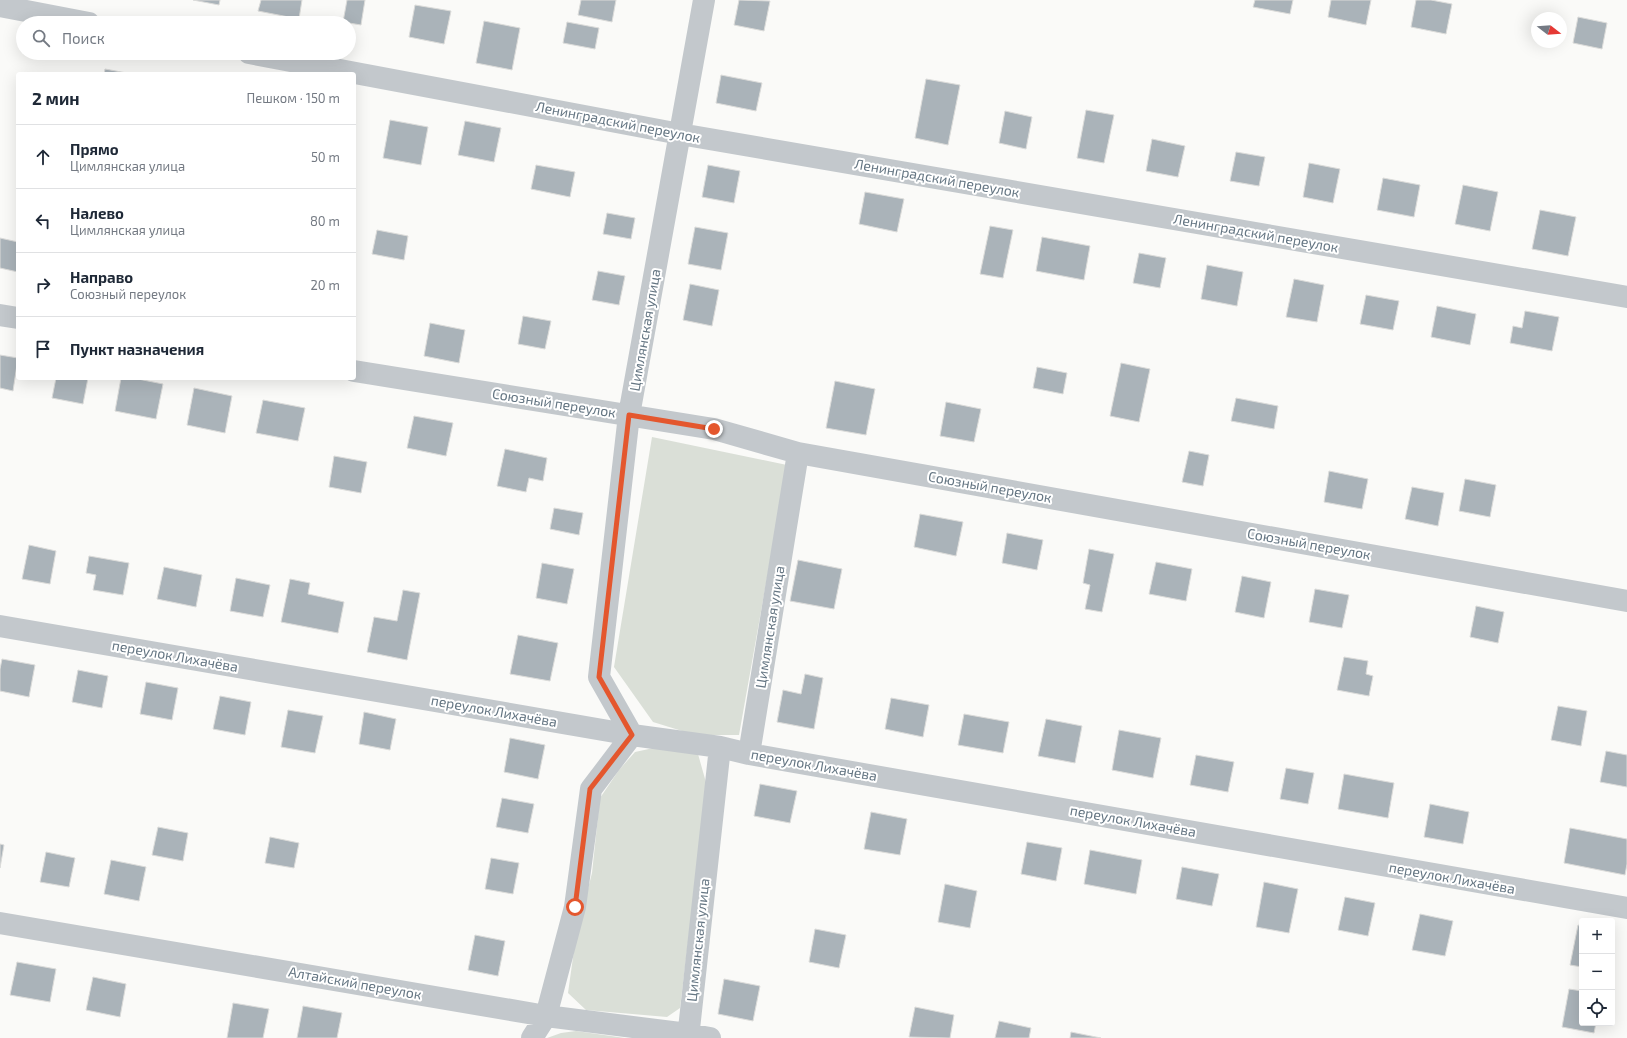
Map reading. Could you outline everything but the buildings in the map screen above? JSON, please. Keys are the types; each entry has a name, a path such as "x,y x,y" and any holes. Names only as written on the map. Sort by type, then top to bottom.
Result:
{"street":[{"name":"Цимлянская улица","path":"632,735 599,677 629,415 704,0"},
{"path":"0,6 52,16"},
{"name":"Ленинградский переулок","path":"286,60 350,72"},
{"name":"Ленинградский переулок","path":"356,73 680,134 1627,297"},
{"path":"0,315 16,318"},
{"name":"Союзный переулок","path":"356,371 714,429 798,453 1627,601"},
{"name":"Цимлянская улица","path":"749,754 798,453"},
{"name":"переулок Лихачёва","path":"0,626 632,735 720,747 749,754 1627,908"},
{"path":"532,1038 546,1016 575,907 590,789 632,735"},
{"name":"Цимлянская улица","path":"688,1036 720,747"},
{"name":"Алтайский переулок","path":"0,922 546,1016 710,1038"}],"shaded area":[{"path":"652,437 787,465 739,735 695,735 653,722 614,667"},
{"path":"658,747 698,754 707,786 680,1008 667,1017 586,1010 568,993 576,936 592,873 600,798 619,770 635,752"},
{"path":"576,1031 625,1038 547,1038 561,1033"}],"route":[{"path":"575,907 590,789 632,735 599,677 629,415 714,429"}]}
